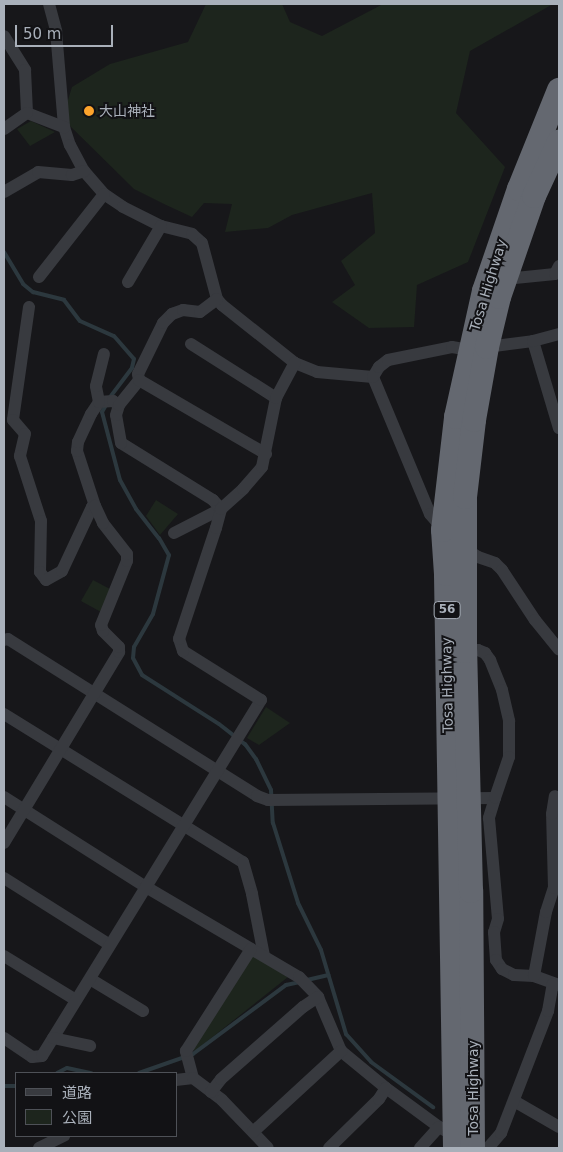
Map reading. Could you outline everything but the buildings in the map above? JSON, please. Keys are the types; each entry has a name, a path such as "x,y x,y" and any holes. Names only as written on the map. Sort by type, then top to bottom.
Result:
{"highway":[{"name":"Tosa Highway","path":"458,799 465,651 465,497 474,420 478,348 484,291 519,189 559,90"},
{"name":"Tosa Highway","path":"467,1143 471,891 458,799 443,530 456,417 478,348 506,279 534,196 559,142"}],"street":[{"path":"49,4 56,30 64,127 70,145 84,171 104,194 123,207 161,226 192,234 202,243 217,299 227,310 295,364 317,372 373,377"},
{"path":"4,36 25,70 27,113"},
{"path":"27,113 64,127"},
{"path":"4,129 27,113"},
{"path":"4,192 38,172 72,175 84,171"},
{"path":"39,277 104,194"},
{"path":"128,282 161,226"},
{"path":"506,279 555,274 559,266"},
{"path":"139,380 138,374 163,323 172,314 183,310 200,312 217,299"},
{"path":"29,307 13,420 25,434 20,456 42,521 40,572 46,580 62,571 92,507 95,506"},
{"path":"373,377 379,367 388,360 452,347 478,348 533,342 559,334"},
{"path":"533,342 559,428"},
{"path":"190,344 276,398"},
{"path":"104,354 96,386 116,415 121,443 213,500 221,509"},
{"path":"174,533 221,509 243,489 262,467 276,398 295,364"},
{"path":"373,377 430,514 443,530 464,547 478,557 495,563 502,570 535,620 559,650"},
{"path":"4,843 119,652 119,647 103,631 101,625 128,562 128,554 103,523 95,506 77,451 84,428 108,403 139,380"},
{"path":"139,380 266,454"},
{"path":"4,1038 32,1057 42,1056 262,700 183,652 179,639 221,509"},
{"path":"4,640 8,638 257,796 274,800 495,798"},
{"path":"420,1148 467,1143 502,1133 548,1011 556,984 534,976 514,975 502,970 496,960 494,932 498,919 489,818 508,757 509,721 502,690 490,660 485,653 478,650 465,651"},
{"path":"4,714 243,862 246,867 264,956"},
{"path":"534,976 546,912 554,888 552,814 556,796"},
{"path":"4,798 146,887 299,977 314,992 341,1052 386,1088 467,1143"},
{"path":"4,878 110,945"},
{"path":"251,948 187,1056 193,1078 222,1100 268,1148"},
{"path":"4,956 76,1000"},
{"path":"90,978 143,1011"},
{"path":"210,1092 220,1079 303,1007 314,992"},
{"path":"53,1038 90,1046"},
{"path":"253,1132 341,1052"},
{"path":"178,1080 193,1078"},
{"path":"329,1148 379,1099 386,1088"},
{"path":"514,1101 559,1127"},
{"path":"39,1148 62,1137"}],"green space":[{"path":"206,4 282,4 290,22 322,36 383,4 553,4 470,51 456,113 505,167 468,262 417,285 414,327 369,328 332,302 355,285 341,261 375,233 372,193 292,215 268,228 225,232 232,204 204,203 192,217 164,204 134,189 69,125 67,103 72,87 110,64 188,42"},
{"path":"31,121 55,132 30,146 17,129"},
{"path":"156,500 178,514 160,535 146,516"},
{"path":"93,580 110,589 101,612 81,601"},
{"path":"266,707 290,723 259,745 247,738"},
{"path":"253,955 288,977 195,1051 192,1049"}],"waterway":[{"path":"4,252 23,284 33,292 64,300 80,321 114,336 134,359 132,368 109,399"},
{"path":"106,405 102,412 120,480 136,509 159,538 169,555 153,614 134,647 133,658 142,675 219,724 245,744 256,759 271,790 273,823 298,903 321,950 346,1034 371,1062 433,1107"},
{"path":"307,980 328,975"},
{"path":"142,1072 193,1054 286,985 300,982"},
{"path":"59,1072 67,1068 86,1072"},
{"path":"4,1086 15,1086"}],"place":[{"name":"大山神社","path":"89,111"}]}
